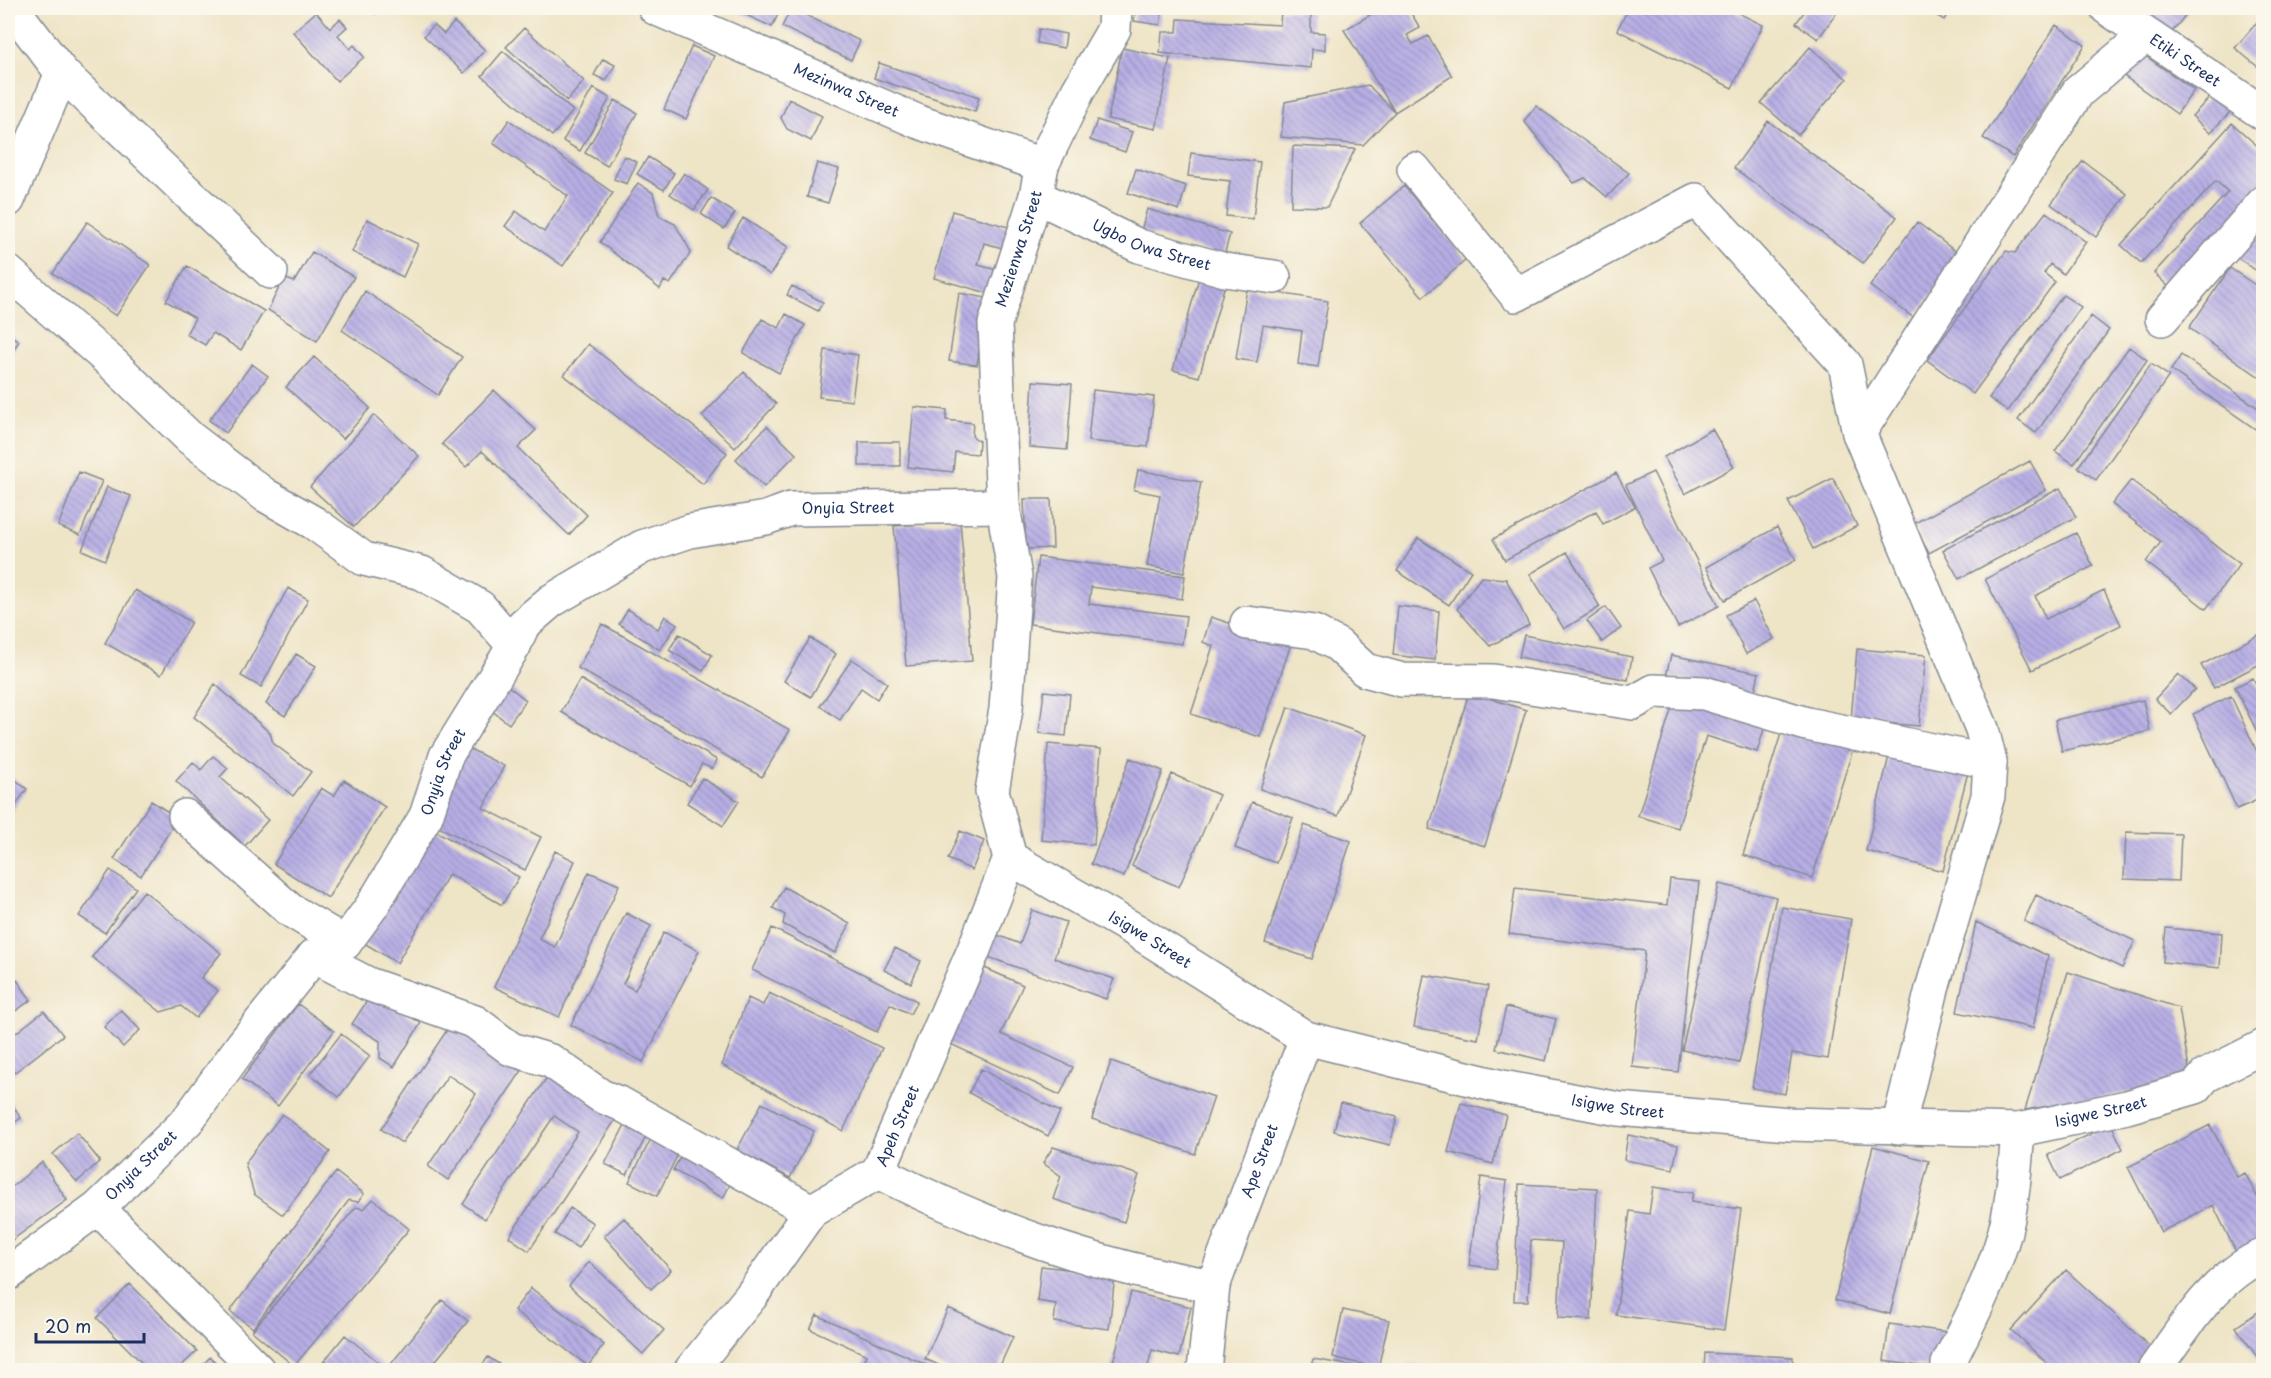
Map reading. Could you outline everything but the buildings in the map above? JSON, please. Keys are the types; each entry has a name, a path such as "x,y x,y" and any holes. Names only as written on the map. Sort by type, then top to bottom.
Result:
{"street":[{"path":"12,8 62,73 271,272"},
{"name":"Mezinwa Street","path":"655,8 919,122 1042,165"},
{"name":"Mezienwa Street","path":"1010,858 992,791 1006,709 1014,577 1003,506 995,324 1036,196 1042,165 1078,91 1114,29 1115,8"},
{"name":"Etiki Street","path":"2107,8 2264,114"},
{"path":"1859,434 2078,92 2146,35"},
{"path":"8,200 62,73"},
{"path":"1414,170 1516,296 1696,200 1845,364 1859,434 1982,729 1990,762 1988,796 1932,989 1898,1128"},
{"name":"Ugbo Owa Street","path":"1036,196 1139,246 1224,270 1274,277"},
{"path":"2162,319 2264,202"},
{"path":"8,272 113,364 190,438 265,495 314,523 364,559 422,573 480,607 514,646"},
{"name":"Onyia Street","path":"8,1274 98,1208 187,1121 243,1044 314,956 345,943 372,906 426,816 446,756 514,646 523,625 551,601 642,547 690,531 766,518 791,509 1003,506"},
{"path":"1247,623 1314,632 1338,645 1365,670 1402,680 1493,681 1633,703 1654,691 1704,693 1807,724 1990,762"},
{"path":"186,816 290,910 345,943"},
{"name":"Isigwe Street","path":"1010,858 1136,930 1306,1038 1502,1087 1619,1109 1789,1124 2018,1130 2127,1107 2196,1087 2205,1076 2264,1046"},
{"name":"Apeh Street","path":"691,1371 751,1296 811,1211 878,1172 973,952 1010,858"},
{"path":"314,956 368,984 475,1022 511,1050 551,1061 601,1096 621,1104 811,1211"},
{"name":"Ape Street","path":"1204,1371 1213,1286 1306,1038"},
{"path":"1948,1364 1977,1306 2001,1245 2012,1196 2018,1130"},
{"path":"878,1172 939,1203 1058,1250 1159,1277 1213,1286"},
{"path":"98,1208 258,1371"},
{"path":"2154,1371 2185,1326 2227,1278 2264,1255"}]}
